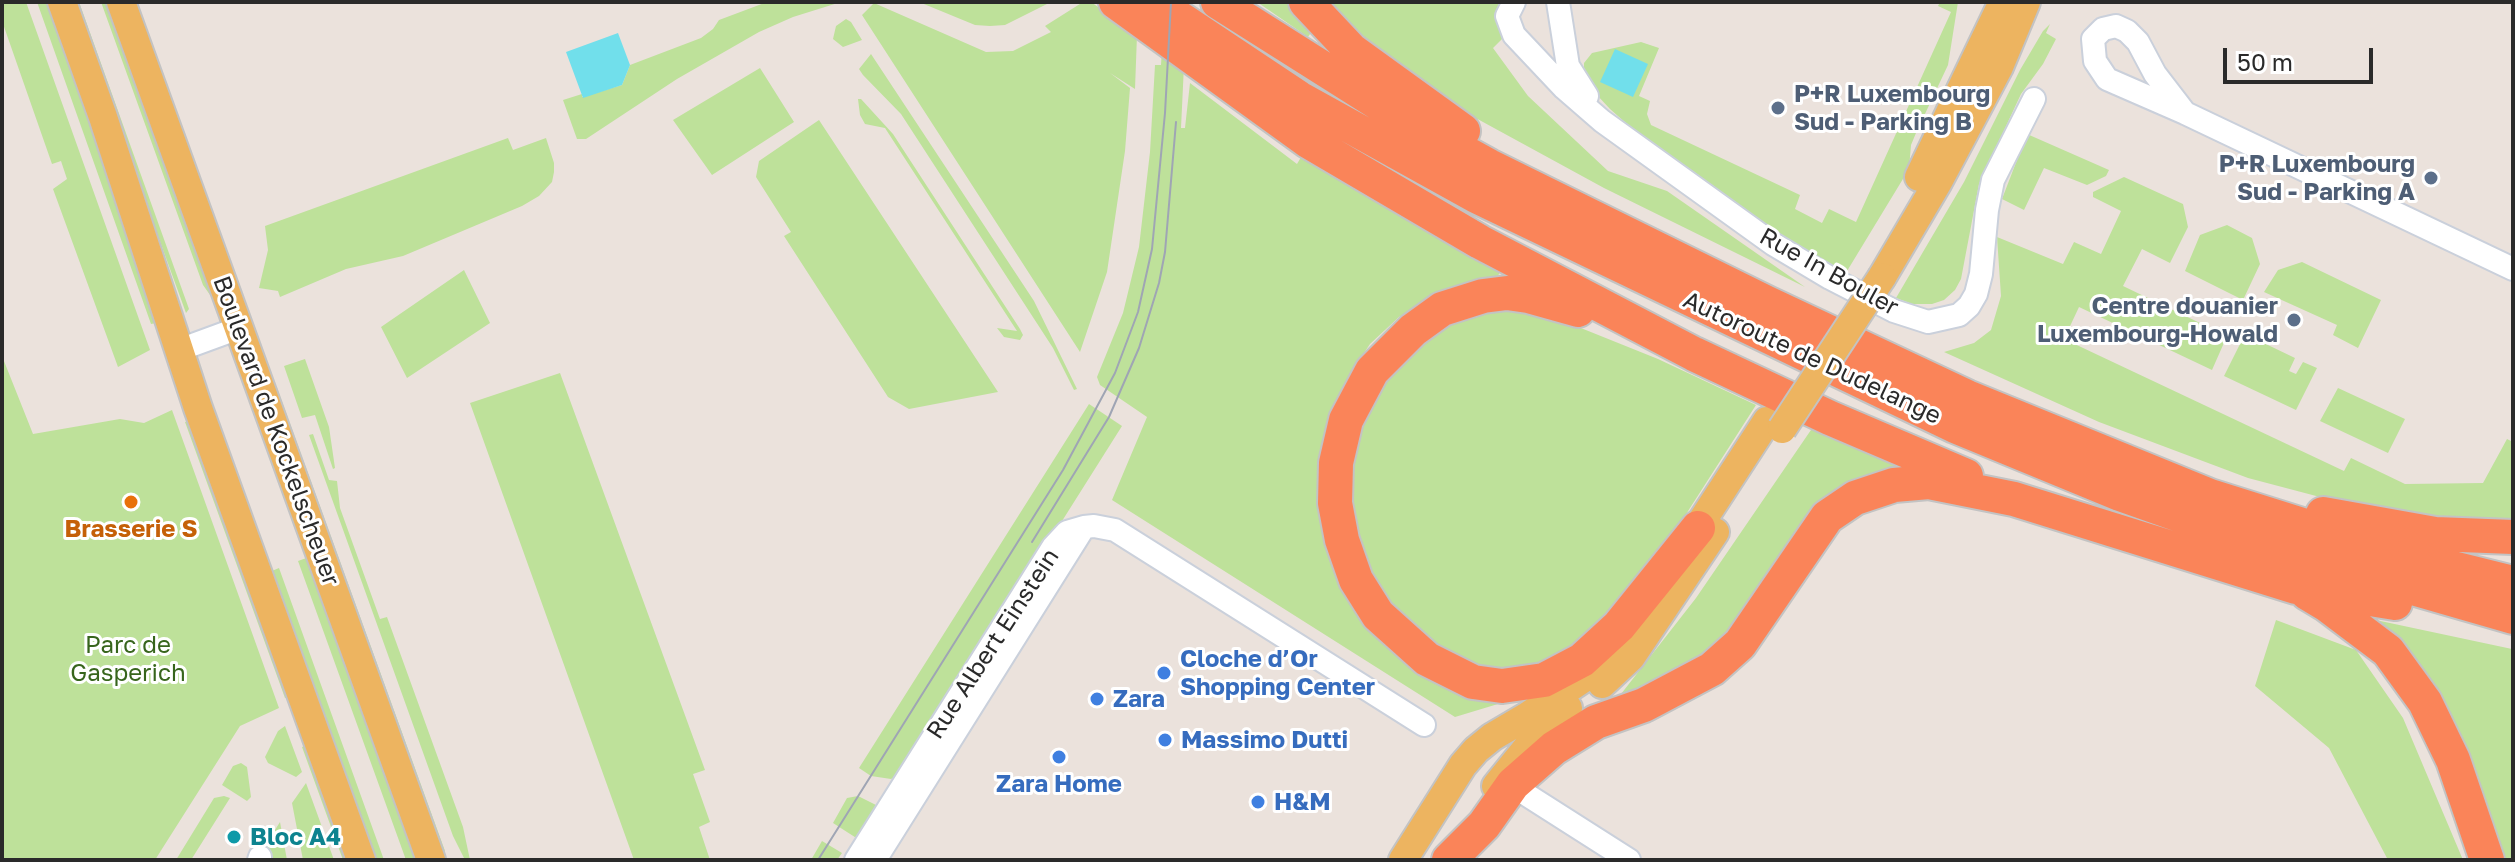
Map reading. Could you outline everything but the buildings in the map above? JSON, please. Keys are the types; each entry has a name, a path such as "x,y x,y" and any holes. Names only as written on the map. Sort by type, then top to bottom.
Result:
{"highway":[{"path":"1116,2 1308,141 1480,242 1694,354 2014,499"},
{"name":"Autoroute de Dudelange","path":"1155,2 1299,98 1476,196 1955,426 2107,489 2267,546 2513,617"},
{"name":"Autoroute de Dudelange","path":"1218,2 1400,117 1562,202 1967,397 2210,496 2388,552 2513,583"},
{"path":"1306,2 1351,50 1562,202"},
{"path":"1694,354 1568,306 1528,296 1507,293 1483,296 1442,309 1413,330 1372,371 1346,420 1336,463 1335,503 1342,540 1356,580 1378,615 1427,659 1473,682 1502,686 1544,680 1582,660 1619,626 1698,528"},
{"path":"1448,860 1484,825 1513,784 1554,748 1596,722 1644,705 1712,669 1740,644 1827,517 1855,498 1894,485 1929,482 2014,499 2296,587 2513,624"},
{"path":"2210,496 2435,534 2513,537"},
{"path":"2296,587 2327,605 2388,651 2425,702 2453,760 2487,860"}],"main road":[{"path":"62,2 179,350 361,860"},
{"name":"Boulevard de Kockelscheuer","path":"121,2 431,860"},
{"path":"1875,272 2003,2"},
{"path":"1448,860 1506,771 1543,728 1608,680 1631,657 1774,425 1938,182 1999,67 2026,2"},
{"path":"1403,860 1470,757 1492,737 1587,676 1620,643 1698,528 1774,425"}],"street":[{"name":"Rue In Bouler","path":"1514,2 1507,16 1514,35 1564,88 1602,121 1773,244 1830,278 1912,318 1928,322 1959,315 1976,294 1983,265 1987,210 1993,180 2034,99"},
{"name":"Rue In Bouler","path":"1558,2 1564,51 1575,79 1586,95 1636,145"},
{"path":"2185,113 2513,269"},
{"path":"179,350 239,328"},
{"path":"1084,527 1115,530 1424,725"},
{"name":"Rue Albert Einstein","path":"856,860 1053,547 1067,532 1084,527"},
{"name":"Rue Albert Einstein","path":"875,860 1084,527"},
{"path":"1527,795 1629,860"}],"green space":[{"path":"2,2 26,2 150,350 118,367 53,189 67,179 61,161 52,164 2,21"},
{"path":"37,2 53,2 156,323 151,324"},
{"path":"73,2 79,2 189,309 186,313"},
{"path":"101,2 112,2 215,302 203,285"},
{"path":"767,2 841,2 793,17 759,32 677,79 586,139 577,139 563,100 622,85 630,65 701,38 719,20"},
{"path":"919,2 1051,2 1005,25 990,26 975,25"},
{"path":"1083,2 1091,2 1137,35 1135,89 1110,73 1130,88 1125,151 1107,272 1080,352 862,15 874,3 986,52 1013,51 1051,32 1045,26"},
{"path":"1165,2 1187,2 1181,128 1185,128 1190,83 1297,164 1304,152 1501,271 1495,280 1438,293 1399,317 1370,344 1348,377 1331,415 1366,615 1531,694 1455,717 1112,500 1147,417 1100,385 1097,377 1123,313 1139,247 1150,152 1155,65 1161,65"},
{"path":"1257,2 1294,2 1314,28 1308,37"},
{"path":"1324,2 1499,2 1497,23 1504,37 1493,48 1528,96 1608,171 1667,191 1805,287 1604,188 1472,116 1395,67"},
{"path":"1940,2 1958,2 1948,65 1911,145 1909,169 1844,276 1780,236 1645,140 1584,81 1584,63 1592,53 1641,42 1659,48 1639,96 1650,101 1647,114 1651,125 1800,195 1795,209 1822,223 1829,209 1856,222 1951,12 1938,6"},
{"path":"846,19 862,40 843,47 833,39 836,26"},
{"path":"2050,24 2046,33 2056,39 2043,64 2021,94 1979,184 1961,279 1955,290 1944,300 1932,304 1912,304 1896,298 1964,182 2020,70"},
{"path":"871,54 1034,301 1077,389 1074,390 1053,348 901,114 859,69"},
{"path":"760,68 794,122 712,175 673,120"},
{"path":"858,99 893,134 1020,329 1023,335 1020,340 1004,337 997,328 1017,331 885,128 865,124"},
{"path":"819,120 998,392 909,409 888,397 784,236 791,232 756,177 759,161"},
{"path":"2027,134 2109,170 2106,176 2087,185 2044,168 2024,210 2002,199"},
{"path":"508,138 513,150 546,138 554,172 552,182 539,196 403,256 346,269 280,297 278,291 259,288 268,250 265,226"},
{"path":"2124,177 2183,204 2188,227 2170,263 2142,249 2123,286 2227,336 2212,370 2079,307 2064,339 2344,471 2351,458 2405,484 2483,483 2507,439 2513,442 2513,527 2373,511 2248,478 2099,422 1944,352 1974,343 1991,330 2001,296 1997,237 2063,264 2074,242 2101,254 2121,211 2093,197 2093,192"},
{"path":"2227,225 2252,238 2260,264 2243,300 2185,271 2200,235"},
{"path":"2302,262 2381,300 2358,348 2333,335 2337,325 2264,292 2278,270"},
{"path":"464,270 490,323 407,378 381,327"},
{"path":"1505,310 1551,316 1658,359 1756,405 1640,586 1610,623 1534,671 1469,667 1398,619 1363,562 1351,520 1350,468 1363,417 1392,371 1422,342 1461,319"},
{"path":"2245,334 2295,358 2289,371 2296,374 2303,362 2317,368 2296,410 2224,376"},
{"name":"Parc de Gasperich","path":"2,356 33,434 120,419 144,423 172,410 279,708 240,726 155,860 2,860"},
{"path":"305,359 329,427 333,469 315,415 302,418 284,366"},
{"path":"560,373 705,770 693,774 710,822 699,827 710,860 634,860 470,403"},
{"path":"277,388 445,851 441,854 273,390"},
{"path":"2338,388 2405,419 2388,453 2320,421"},
{"path":"1089,404 1122,426 903,773 891,779 871,776 859,768"},
{"path":"191,420 291,697 285,698 185,422"},
{"path":"1813,427 1938,473 1889,473 1714,651 1614,703 1696,598"},
{"path":"313,434 329,480 337,481 340,508 380,619 387,617 463,827 470,860 465,860 453,836 309,435"},
{"path":"312,556 420,860 406,860 298,561"},
{"path":"279,568 384,860 370,860 267,573"},
{"path":"2371,619 2512,649 2513,860 2505,860 2453,722 2427,674"},
{"path":"2276,620 2356,650 2403,718 2463,860 2388,860 2329,748 2255,686"},
{"path":"285,726 302,772 296,777 268,763 265,757 278,731"},
{"path":"308,744 350,860 343,860 302,747"},
{"path":"241,763 247,767 251,797 247,801 222,785 233,766"},
{"path":"306,783 334,860 303,860 292,803"},
{"path":"858,796 878,806 861,841 833,823 847,798"},
{"path":"214,798 230,798 191,860 176,860"},
{"path":"280,822 287,860 274,860 261,852"},
{"path":"822,841 842,853 837,860 811,860"}],"water":[{"path":"618,33 630,65 622,85 583,98 566,52"},
{"path":"1615,49 1648,64 1633,97 1600,82"}],"tram line":[{"path":"818,860 1063,470 1115,373 1138,312 1152,249 1165,113 1171,2"},
{"path":"1032,542 1109,417 1139,348 1165,252 1176,122"}],"place":[{"name":"P+R Luxembourg Sud - Parking B","path":"1778,108"},
{"name":"P+R Luxembourg Sud - Parking A","path":"2431,178"},
{"name":"Centre douanier Luxembourg-Howald","path":"2294,320"},
{"name":"Brasserie S","path":"131,502"},
{"name":"Cloche d’Or Shopping Center","path":"1164,673"},
{"name":"Zara","path":"1097,699"},
{"name":"Massimo Dutti","path":"1165,740"},
{"name":"Zara Home","path":"1059,757"},
{"name":"H&M","path":"1258,802"},
{"name":"Bloc A4","path":"234,837"}]}
